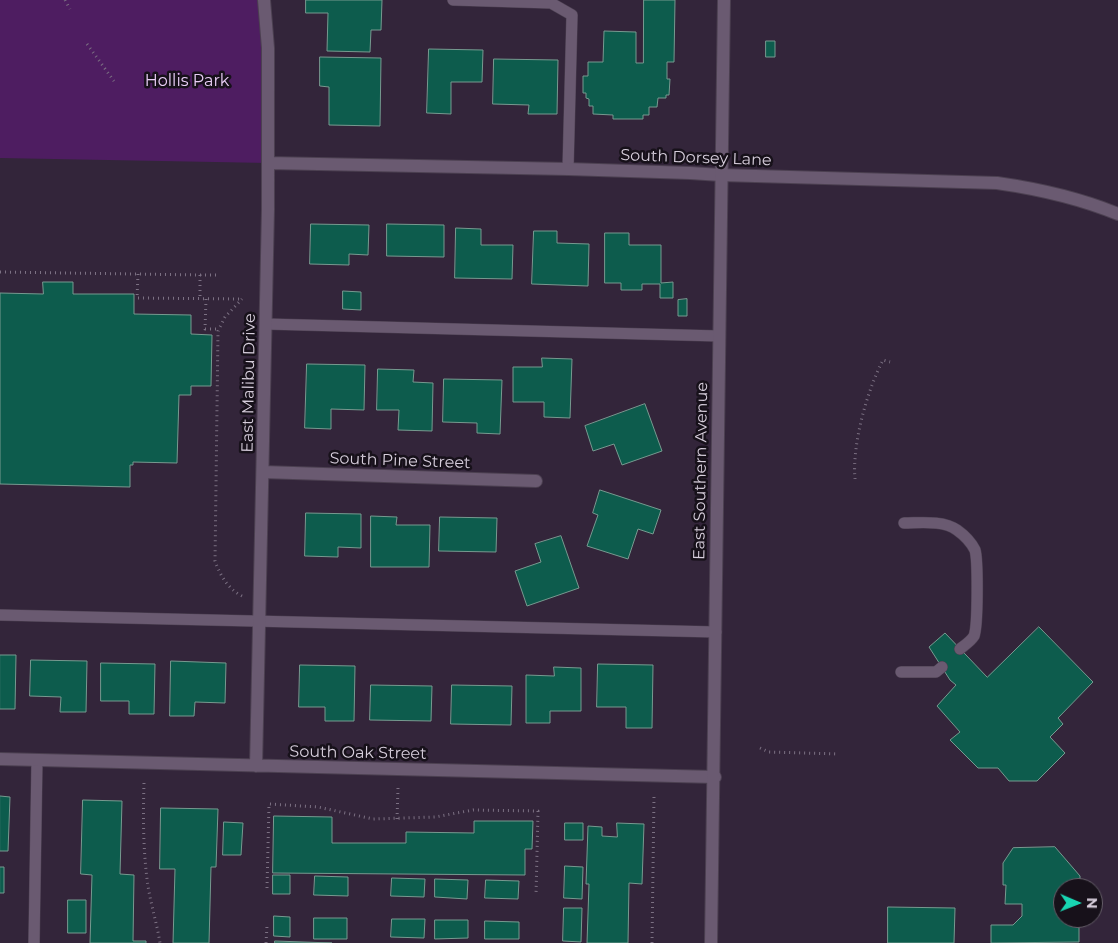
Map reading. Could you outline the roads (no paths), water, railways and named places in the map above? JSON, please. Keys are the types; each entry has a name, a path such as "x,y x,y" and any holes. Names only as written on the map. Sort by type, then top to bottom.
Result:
{"street":[{"name":"East Malibu Drive","path":"256,766 268,163 268,48 264,0"},
{"name":"East Southern Avenue","path":"711,943 724,0"},
{"name":"South Dorsey Lane","path":"268,163 568,169 997,183 1062,195 1118,214"},
{"name":"South Pine Street","path":"263,472 536,482"},
{"name":"South Oak Street","path":"0,760 714,777"}],"lane":[{"path":"453,0 551,3 572,16 568,169"},
{"path":"266,324 719,336"},
{"path":"904,523 949,526 964,536 974,548 977,562 976,626 973,637 960,649"},
{"path":"0,615 716,632"},
{"path":"901,672 936,672 942,667"},
{"path":"34,943 37,760"}],"park label":[{"name":"Hollis Park","path":"187,81"}]}
